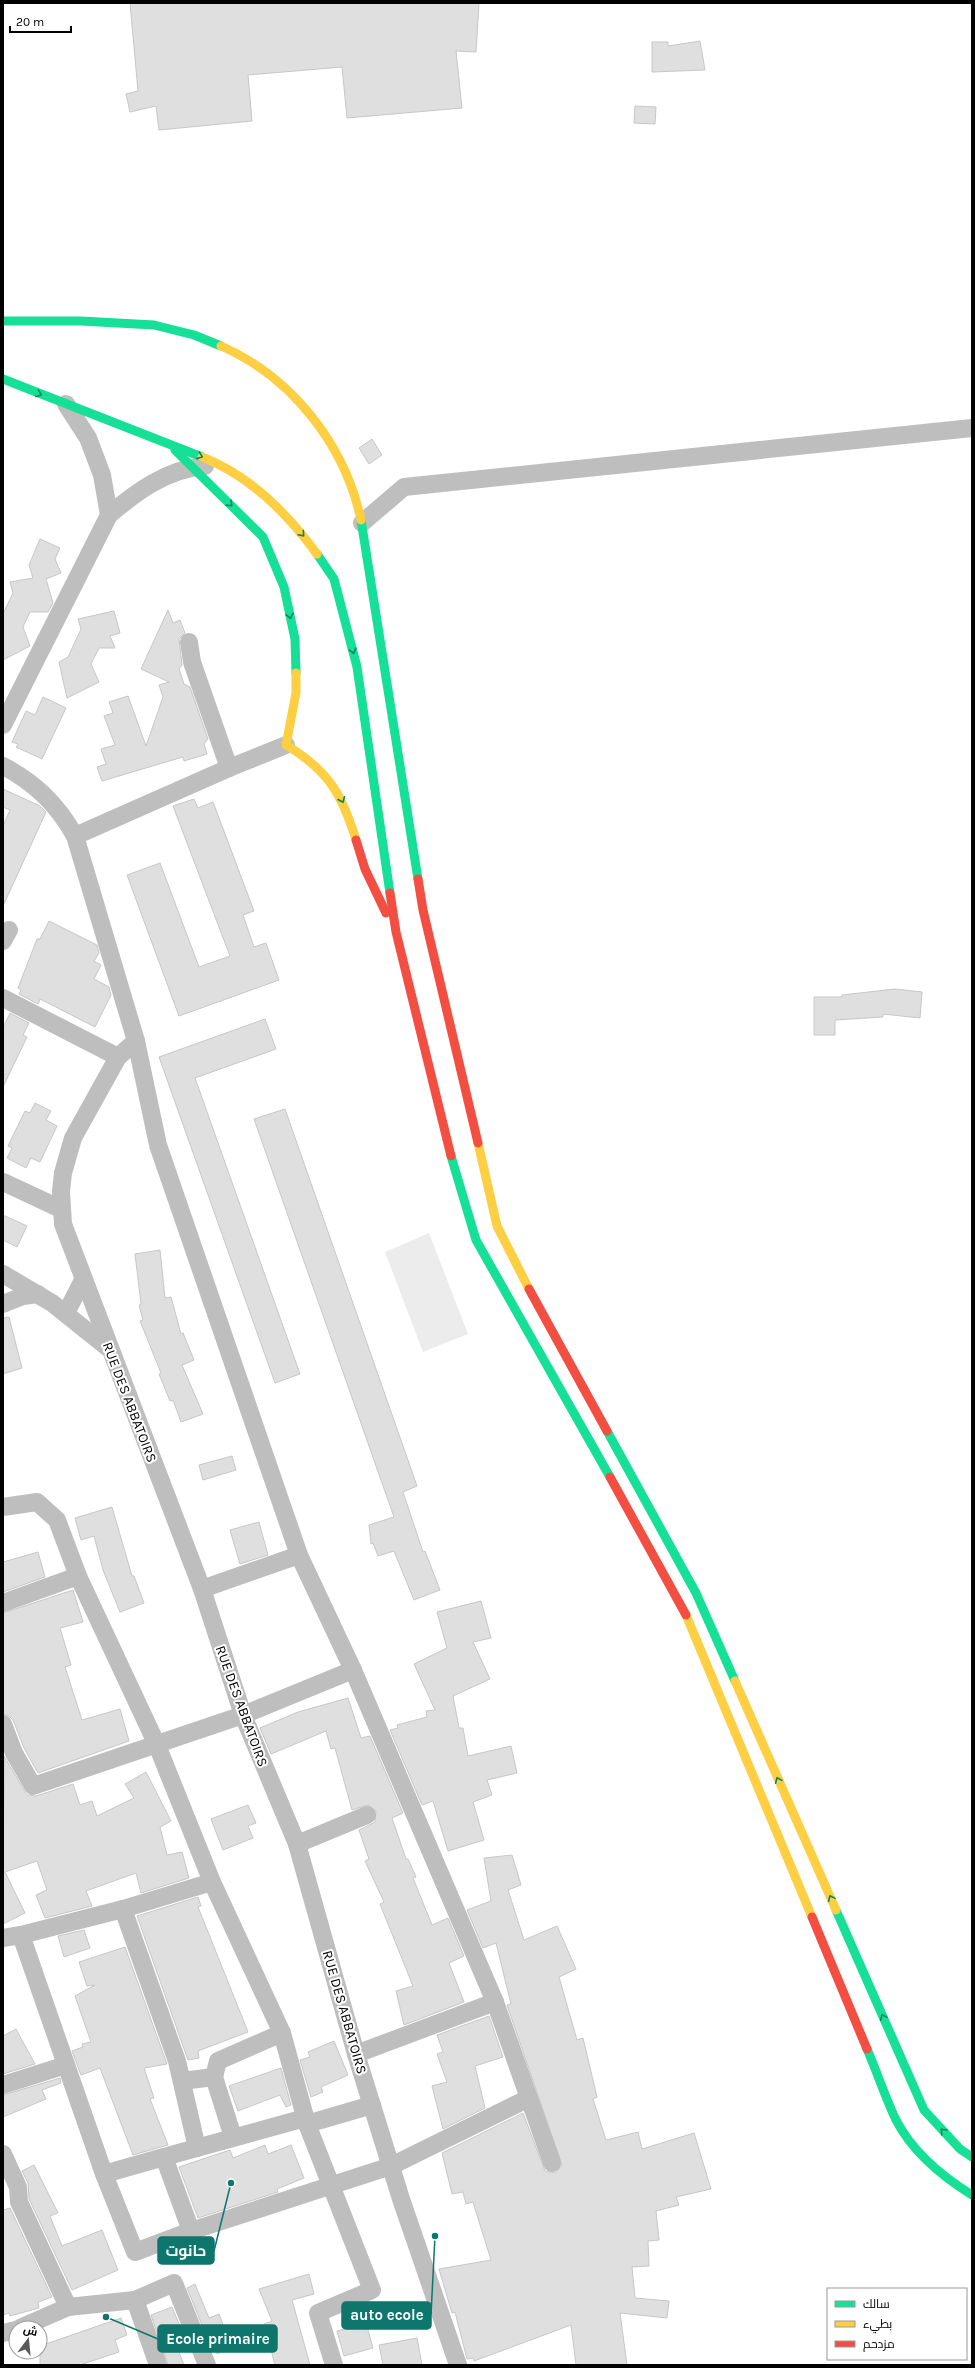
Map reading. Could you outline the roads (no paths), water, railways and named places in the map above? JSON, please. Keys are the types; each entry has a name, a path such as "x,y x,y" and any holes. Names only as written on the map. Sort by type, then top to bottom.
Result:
{"street":[{"path":"3,321 103,322 162,327 219,344 265,370 303,405 330,440 351,480 362,523 423,910 497,1226 540,1310 696,1593 924,2110 960,2149 972,2158"},
{"path":"3,380 223,465 266,496 304,535 334,579 358,667 396,932 444,1135 476,1240 682,1605 897,2121 920,2154 949,2181 972,2195"},
{"path":"66,404 88,438 102,475 109,515"},
{"path":"362,523 404,487 972,428"},
{"path":"168,443 264,537 284,586 295,647 296,693 286,745"},
{"path":"3,725 109,515 139,491 161,479 192,467 223,465"},
{"path":"189,642 192,662 229,768"},
{"path":"286,745 316,763 334,784 343,802 366,871 396,932"},
{"path":"75,836 229,768 286,745"},
{"path":"3,766 39,789 65,818 75,836 136,1041 158,1145 299,1555 353,1670 495,2002 552,2163"},
{"path":"3,998 118,1057"},
{"name":"RUE DES ABBATOIRS","path":"136,1041 118,1057 73,1138 63,1173 61,1210 67,1238 202,1589 243,1715 297,1844 356,2054 391,2166 458,2365"},
{"path":"3,1182 61,1210"},
{"path":"3,1274 38,1294 66,1313 109,1349"},
{"path":"66,1313 83,1280"},
{"path":"3,1304 23,1296 38,1294"},
{"path":"3,1508 37,1502 57,1520 78,1576 157,1745 212,1882 282,2033 306,2121 372,2290 318,2313 334,2365"},
{"path":"202,1589 299,1555"},
{"path":"3,1603 78,1576"},
{"path":"3,1724 14,1753 33,1786 243,1715 353,1670"},
{"path":"297,1844 367,1815"},
{"path":"3,1938 123,1909 212,1882"},
{"path":"123,1909 177,2061 197,2148"},
{"path":"20,1935 104,2174 135,2252 191,2231 391,2166 529,2098"},
{"path":"356,2054 495,2002"},
{"path":"233,2137 214,2077 218,2061 282,2033"},
{"path":"3,2085 66,2065"},
{"path":"182,2081 214,2077"},
{"path":"104,2174 233,2137 372,2105"},
{"path":"3,2154 18,2188 19,2202 68,2307"},
{"path":"164,2157 191,2231"},
{"path":"38,2320 68,2307 135,2300 174,2283 207,2365"},
{"path":"135,2300 158,2365"}],"place":[{"name":"حانوت","path":"231,2183"},
{"name":"auto ecole","path":"435,2236"},
{"name":"Ecole primaire","path":"106,2317"}]}
